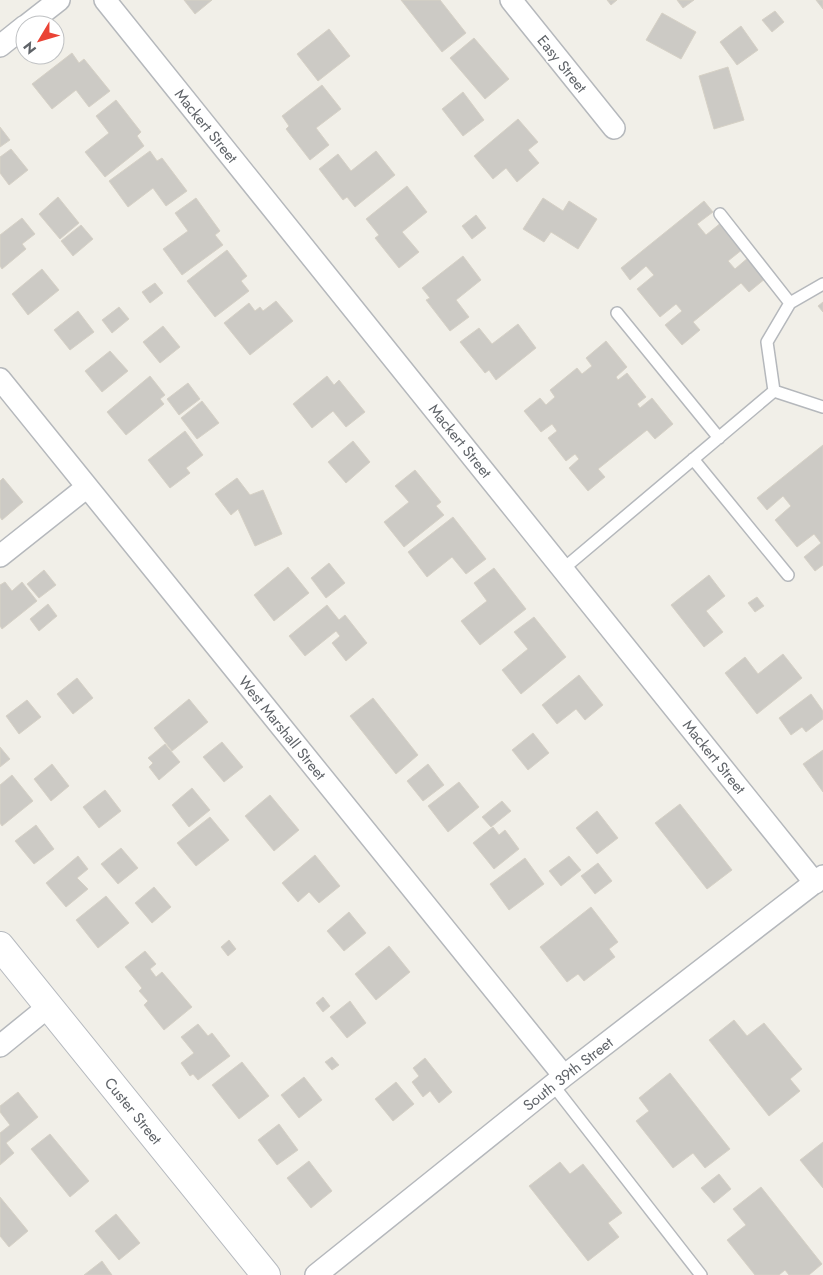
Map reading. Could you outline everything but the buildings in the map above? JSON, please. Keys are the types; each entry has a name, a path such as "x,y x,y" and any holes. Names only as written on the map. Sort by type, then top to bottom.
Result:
{"street":[{"path":"40,15 59,0"},
{"name":"Mackert Street","path":"105,0 563,569 819,879"},
{"name":"Easy Street","path":"511,0 614,128"},
{"path":"0,46 15,34"},
{"name":"West Marshall Street","path":"0,379 559,1081"},
{"path":"0,556 87,487"},
{"name":"South 39th Street","path":"316,1275 559,1081 819,879"},
{"name":"Custer Street","path":"0,946 266,1275"},
{"path":"0,1046 48,1007"}],"lane":[{"path":"720,214 790,303"},
{"path":"774,391 766,342 790,303 823,284"},
{"path":"617,312 718,438"},
{"path":"563,569 774,391"},
{"path":"774,391 823,407"},
{"path":"693,459 788,575"},
{"path":"559,1081 701,1275"}]}
